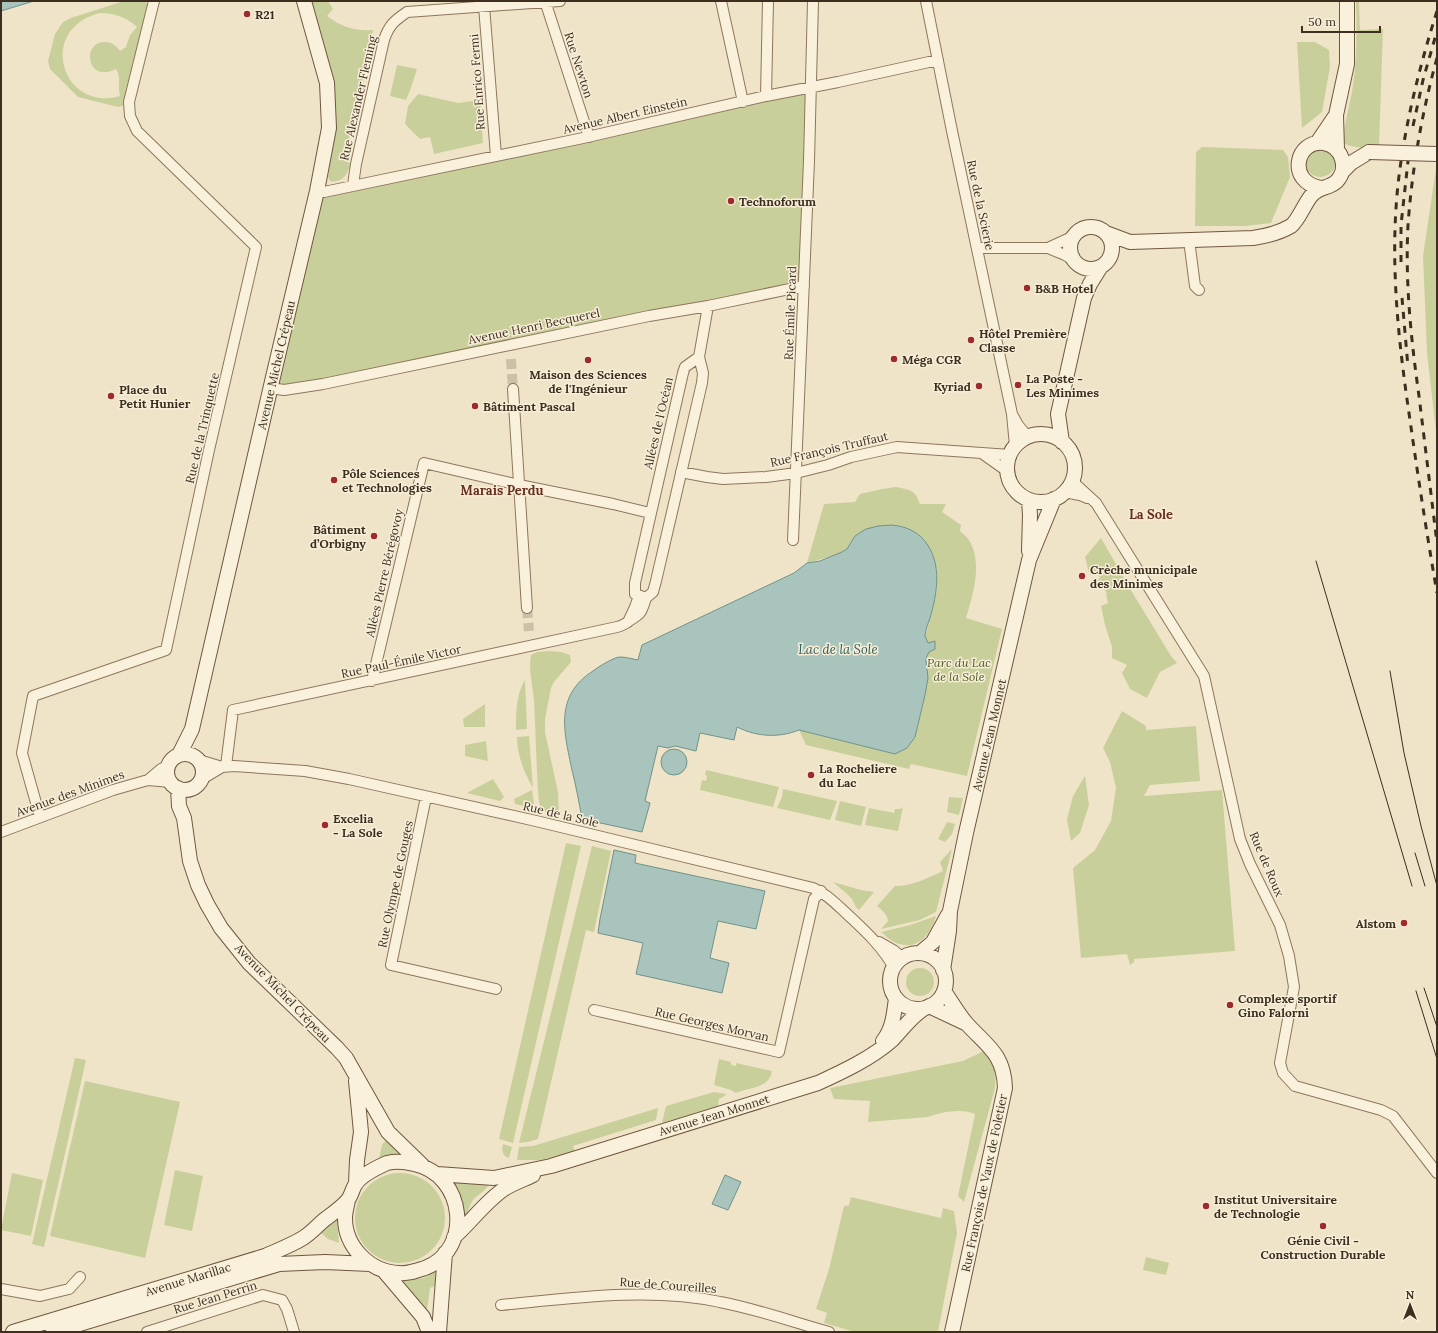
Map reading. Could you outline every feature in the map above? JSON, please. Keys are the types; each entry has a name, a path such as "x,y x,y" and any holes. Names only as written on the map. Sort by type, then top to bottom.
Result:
{"street":[{"name":"Rue de la Trinquette","path":"40,817 22,753 33,696 166,650 209,450 256,247 137,131 132,121 129,102 154,1"},
{"name":"Avenue Michel Crépeau","path":"304,1 327,82 329,128 317,192 270,388 192,729 179,755 175,757 169,765 167,771 174,785 179,806 184,818 190,861 198,885 221,928 250,963 346,1058 388,1132 423,1166"},
{"name":"Rue Newton","path":"545,1 589,137"},
{"name":"Rue Alexander Fleming","path":"353,185 384,40 388,28 396,20 407,12 433,6 484,6 560,1"},
{"path":"721,1 743,102"},
{"path":"766,96 768,1"},
{"name":"Rue Émile Picard","path":"793,540 804,286 813,1"},
{"name":"Rue de la Scierie","path":"926,1 1012,414 1012,451"},
{"path":"1302,178 1314,187 1321,188 1332,185 1341,176 1343,171 1344,164 1338,151 1336,115 1347,64 1347,1"},
{"name":"Rue Enrico Fermi","path":"484,6 496,156"},
{"name":"Avenue Albert Einstein","path":"317,192 324,192 589,137 766,96 938,60"},
{"path":"1318,143 1336,115"},
{"path":"1277,233 1290,217 1299,200 1302,178 1298,166 1299,159 1306,148 1318,143 1324,143 1331,145 1338,151 1437,154"},
{"path":"1343,171 1351,163 1370,152"},
{"path":"1077,264 1070,250 1071,240 1083,228 1096,227 1106,233 1130,242 1253,238 1272,235 1292,225 1311,196 1321,188"},
{"path":"1105,264 1112,253 1113,246 1111,239 1106,233"},
{"path":"1048,248 1074,236"},
{"path":"1189,240 1195,286 1199,290"},
{"path":"977,248 1048,248 1065,254 1077,264 1087,269 1094,270 1105,264 1124,248 1135,243 1148,241"},
{"name":"Avenue Jean Monnet","path":"1077,264 1084,298"},
{"name":"Avenue Jean Monnet","path":"1029,560 1063,491 1074,474 1071,453 1062,442 1058,414 1084,298 1090,284 1105,264"},
{"name":"Avenue Henri Becquerel","path":"270,388 284,390 323,384 649,316 708,306 804,286"},
{"path":"642,597 651,595 654,589 702,383 703,373 699,357 708,306"},
{"name":"Allées de l'Océan","path":"642,597 635,594 635,583 683,373 686,367 699,357"},
{"path":"513,389 527,608"},
{"name":"Rue de la Scierie","path":"1012,414 1018,425 1028,437"},
{"name":"Avenue Jean Monnet","path":"1044,435 1058,414"},
{"path":"1062,442 1050,436 1044,435 1028,437 1012,451 1007,471 1009,480 1014,488 1020,495 1029,500 1041,502 1063,491"},
{"name":"Rue François Truffaut","path":"681,472 723,479 766,477 796,473 828,465 851,457 897,447 983,454 1012,451"},
{"name":"Rue François Truffaut","path":"983,454 1007,471"},
{"name":"Allées Pierre Bérégovoy","path":"372,681 424,463 650,513"},
{"name":"Rue de Roux","path":"1063,491 1080,495 1096,503 1204,676 1240,839 1250,864 1280,925 1289,956 1294,987 1280,1063 1283,1073 1295,1086 1381,1110 1393,1116 1437,1173"},
{"name":"Avenue Jean Monnet","path":"943,970 949,931 950,911 966,833 1029,560 1029,500"},
{"name":"Rue Paul-Émile Victor","path":"224,767 233,710 617,627 624,625 640,614 642,597"},
{"name":"Avenue Michel Crépeau","path":"184,818 203,769 198,759 192,729"},
{"path":"179,755 188,754 198,759"},
{"name":"Rue de la Sole","path":"198,759 224,767 234,766 305,771 349,779 813,888 826,895 874,940 893,950 898,963"},
{"name":"Avenue des Minimes","path":"1,832 113,790 148,780 160,769 169,765"},
{"path":"174,785 183,790 198,783 224,767"},
{"name":"Avenue des Minimes","path":"148,780 174,785"},
{"name":"Rue Olympe de Gouges","path":"426,797 391,965 496,989"},
{"name":"Rue Georges Morvan","path":"594,1010 779,1052 814,899 821,891"},
{"name":"Avenue Jean Monnet","path":"920,953 933,942 950,911"},
{"path":"920,953 935,959 943,970 946,982 944,991 937,1001 927,1007 908,1007 896,998 891,988 890,981 898,963 912,954 920,953"},
{"path":"944,991 966,1023"},
{"name":"Avenue Jean Monnet","path":"872,1054 890,1031 894,1016 896,998"},
{"path":"927,1007 966,1023"},
{"name":"Avenue Jean Monnet","path":"437,1174 494,1178 551,1166 818,1083 853,1066 872,1054 891,1040 914,1015 927,1007"},
{"name":"Rue François de Vaux de Foletier","path":"952,1332 1005,1088 1002,1069 996,1054 966,1023"},
{"name":"Avenue Michel Crépeau","path":"356,1076 361,1132 357,1160 356,1183"},
{"path":"406,1162 423,1166 437,1174 452,1192 457,1207 458,1222 454,1237 445,1253 428,1267 414,1272 399,1274 384,1271 370,1264 357,1252 348,1236 345,1218 348,1200 356,1183 373,1169 389,1163 406,1162"},
{"name":"Avenue Jean Monnet","path":"454,1237 467,1226 496,1195 506,1188 551,1166"},
{"name":"Avenue Marillac","path":"13,1332 265,1256 304,1238 348,1200"},
{"path":"439,1332 445,1253"},
{"name":"Avenue Marillac","path":"53,1332 82,1327 279,1264 325,1262 370,1264"},
{"path":"384,1271 423,1317 429,1332"},
{"path":"1,1289 40,1296 69,1289 80,1277"},
{"name":"Rue de Coureilles","path":"501,1304 623,1294 683,1297 719,1301 829,1332"},
{"name":"Rue Jean Perrin","path":"147,1332 263,1295 282,1300 287,1309 294,1332"}],"green space":[{"path":"124,1 145,1 148,5 148,11 124,105 120,107 114,106 78,97 50,69 48,61 55,34 63,22","holes":["100,13 124,18 137,27 130,35 126,47 120,51 113,44 107,42 97,44 92,49 90,62 93,67 99,71 106,72 116,69 119,76 120,96 100,98 83,92 71,81 64,67 63,51 68,35 80,22"]},
{"path":"312,1 328,1 333,9 327,16 343,26 359,30 373,30 344,161 351,163 344,177 338,181 330,181 328,177 333,139"},
{"path":"1356,1 1359,1 1360,30 1383,29 1379,146 1361,148 1343,143 1355,64 1357,33"},
{"path":"1297,42 1315,42 1329,50 1330,67 1322,112 1302,128"},
{"path":"397,65 417,69 406,100 390,96"},
{"path":"811,87 804,286 323,384 270,388 317,191"},
{"path":"418,94 458,103 480,100 483,143 434,154 430,137 420,139 405,124 408,106"},
{"path":"1202,147 1283,150 1288,157 1290,177 1271,223 1246,226 1195,226 1196,152"},
{"path":"1323,147 1333,155 1335,167 1332,172 1327,175 1321,177 1315,176 1305,165 1312,150"},
{"path":"1437,162 1437,440 1427,353 1423,256"},
{"name":"Parc du Lac de la Sole","path":"896,487 912,491 920,504 946,504 942,512 961,525 960,531 969,540 975,559 976,569 974,589 966,618 1002,629 967,776 911,764 909,769 806,745 799,730 895,754 907,748 915,737 928,678 926,660 935,641 928,643 925,636 937,588 937,569 847,549 836,555 807,563 824,504 855,502 860,494"},
{"path":"1101,538 1129,587 1171,656 1177,663 1160,672 1147,698 1130,689 1122,673 1127,665 1112,658 1112,647 1101,606 1108,603 1107,594 1101,582 1099,582 1098,579 1100,578 1098,571 1089,573 1085,557"},
{"path":"550,651 570,655 571,662 554,682 551,688 545,719 545,732 558,792 559,818 547,813 539,803 534,701 530,672 531,655 537,652"},
{"path":"525,680 527,729 516,730 516,710 518,697"},
{"path":"485,704 485,727 464,727 463,719"},
{"path":"1122,711 1146,726 1146,730 1196,726 1200,781 1150,785 1144,796 1222,790 1235,951 1134,959 1134,962 1130,965 1127,954 1081,958 1073,868 1095,850 1111,821 1116,788 1110,762 1103,748"},
{"path":"529,736 533,788 522,763 517,744 517,737"},
{"path":"486,741 488,761 465,756 465,745"},
{"path":"706,770 779,787 773,807 700,790 702,780 706,781"},
{"path":"1085,776 1089,805 1080,833 1071,841 1067,819 1073,796"},
{"path":"493,779 504,797 500,801 467,793"},
{"path":"783,789 837,801 830,820 777,808 782,797"},
{"path":"532,790 534,803 533,808 515,804 514,799"},
{"path":"949,797 963,798 959,815 947,812"},
{"path":"840,801 866,807 861,826 835,820"},
{"path":"903,807 898,831 865,825 869,808 894,813 895,809 900,809"},
{"path":"947,822 955,824 952,834 945,842 938,839"},
{"path":"566,843 581,846 513,1143 499,1139"},
{"path":"592,846 611,851 594,932 586,930 538,1139 519,1143"},
{"path":"952,849 936,912 920,920 881,929 888,921 885,914 877,906 895,886 914,883 943,871 940,862"},
{"path":"833,882 874,892 859,910 855,906 852,899"},
{"path":"936,916 927,935 915,944 900,944 892,941 881,932 910,925"},
{"path":"920,968 926,969 930,972 933,976 933,988 930,992 926,995 920,996 914,995 910,992 907,988 906,982 907,976 910,972 914,969"},
{"path":"984,1051 996,1067 995,1088 964,1202 958,1196 975,1114 964,1111 952,1111 928,1117 868,1122 870,1101 834,1099 830,1088 963,1061"},
{"path":"75,1058 86,1060 44,1247 32,1244"},
{"path":"719,1059 731,1062 731,1065 736,1066 736,1063 772,1071 770,1077 763,1084 736,1093 714,1085"},
{"path":"85,1081 180,1102 145,1258 50,1236"},
{"path":"714,1092 726,1094 719,1099 718,1106 662,1123 666,1106"},
{"path":"658,1108 656,1120 573,1146 575,1151 541,1160 517,1160 519,1147 533,1146"},
{"path":"387,1139 403,1154 379,1159 382,1145"},
{"path":"503,1144 512,1147 509,1158 503,1153"},
{"path":"175,1170 203,1176 192,1231 164,1225"},
{"path":"12,1173 43,1180 31,1236 1,1230"},
{"path":"391,1173 409,1173 425,1180 438,1193 445,1209 445,1227 438,1243 425,1256 409,1263 391,1263 375,1256 362,1243 355,1227 355,1209 362,1193 375,1180"},
{"path":"451,1180 489,1184 486,1189 473,1200 468,1211 463,1217"},
{"path":"851,1197 941,1218 943,1208 954,1211 957,1233 938,1332 855,1332 824,1323 827,1313 816,1309 829,1269 844,1206 849,1205"},
{"path":"337,1216 339,1243 328,1239 320,1232"},
{"path":"1146,1257 1169,1263 1166,1275 1143,1270"},
{"path":"440,1268 437,1285 430,1288 427,1311 397,1280 424,1278"}],"water":[{"path":"1,1 34,1 1,11"},
{"name":"Lac de la Sole","path":"891,525 912,530 924,540 935,561 937,580 935,599 925,636 928,643 935,641 935,649 929,652 927,656 928,678 925,695 915,737 907,748 895,754 799,730 791,733 768,735 752,733 737,727 734,740 700,733 696,751 675,746 668,748 658,746 645,801 650,803 642,832 582,819 566,742 565,729 567,703 572,692 581,681 598,667 617,657 638,660 642,645 794,573 807,563 820,561 842,552 847,549 855,536 866,529"},
{"path":"674,749 683,753 687,762 683,771 674,775 665,771 661,762 665,753"},
{"path":"614,850 636,855 635,863 765,891 756,929 718,921 710,958 729,963 722,993 636,974 643,943 598,933"},
{"path":"725,1175 741,1182 728,1210 712,1204"}],"tunnel":[{"path":"511,359 513,389"},
{"path":"527,608 529,631"}],"tram line":[{"path":"1316,561 1412,886"},
{"path":"1390,671 1404,753 1437,886"},
{"path":"1415,853 1425,886"},
{"path":"1424,988 1437,1027"},
{"path":"1416,991 1437,1059"}],"railway":[{"path":"1437,11 1419,72 1402,155 1396,206 1395,237 1396,298 1402,359 1419,484 1437,593"},
{"path":"1413,126 1423,80 1437,31"},
{"path":"1437,58 1422,120 1415,162 1407,246 1408,289 1413,353 1437,543"},
{"path":"1401,262 1401,225 1409,152"},
{"path":"1402,298 1408,367"}],"place":[{"name":"R21","path":"247,14"},
{"name":"Technoforum","path":"731,201"},
{"name":"B&B Hotel","path":"1027,288"},
{"name":"Hôtel Première Classe","path":"971,340"},
{"name":"Méga CGR","path":"894,359"},
{"name":"Maison des Sciences de l'Ingénieur","path":"588,360"},
{"name":"La Poste - Les Minimes","path":"1018,385"},
{"name":"Kyriad","path":"979,386"},
{"name":"Place du Petit Hunier","path":"111,396"},
{"name":"Bâtiment Pascal","path":"475,406"},
{"name":"Pôle Sciences et Technologies","path":"334,480"},
{"name":"Bâtiment d’Orbigny","path":"374,536"},
{"name":"Crèche municipale des Minimes","path":"1082,576"},
{"name":"La Rocheliere du Lac","path":"811,775"},
{"name":"Excelia - La Sole","path":"325,825"},
{"name":"Alstom","path":"1404,923"},
{"name":"Complexe sportif Gino Falorni","path":"1230,1005"},
{"name":"Institut Universitaire de Technologie","path":"1206,1206"},
{"name":"Génie Civil - Construction Durable","path":"1323,1226"}],"district":[{"name":"Marais Perdu","path":"502,490"},
{"name":"La Sole","path":"1151,514"}]}
